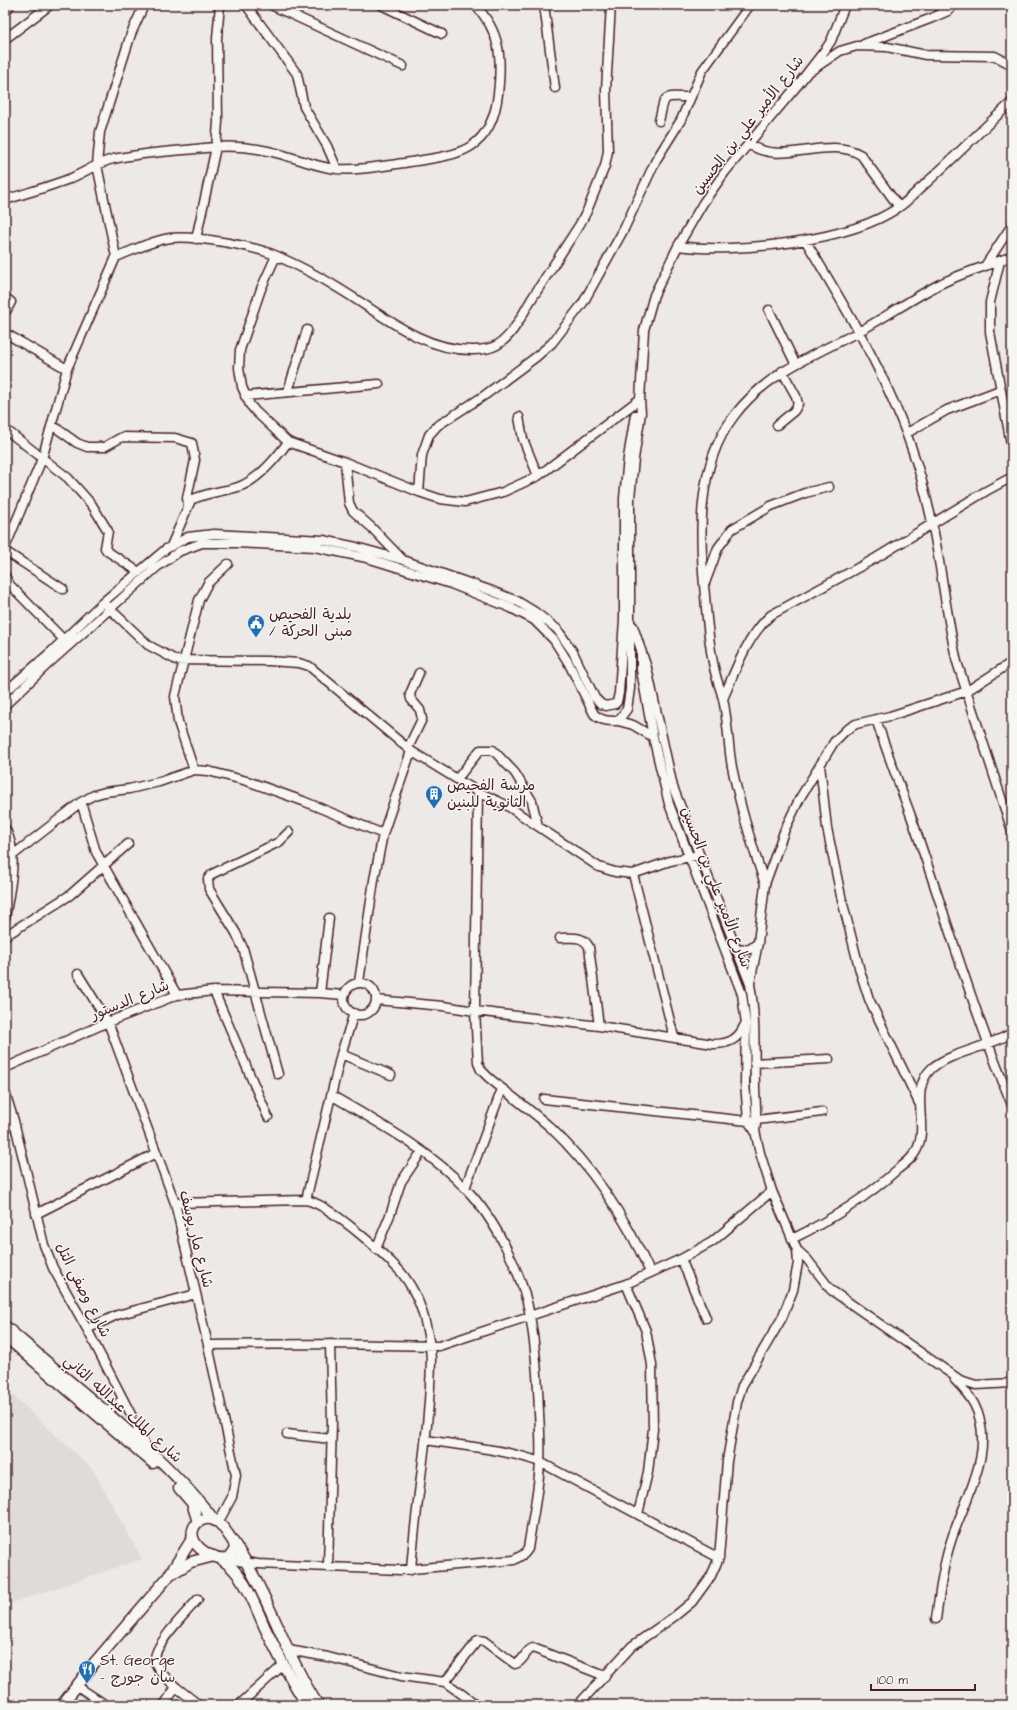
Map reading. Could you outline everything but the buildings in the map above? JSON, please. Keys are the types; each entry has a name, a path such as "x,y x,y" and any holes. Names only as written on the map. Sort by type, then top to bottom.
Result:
{"main road":[{"name":"شارع الملك عبدالله الثاني","path":"5,1326 107,1412 145,1447 190,1490 217,1522"},
{"name":"شارع الملك عبدالله الثاني","path":"5,1336 173,1482 192,1503 198,1522"},
{"path":"62,1705 95,1662 168,1577 192,1539 192,1529 198,1522 209,1520 217,1522 222,1526 247,1563 303,1682 318,1705"},
{"path":"192,1539 202,1550 220,1558 234,1568 243,1582 283,1665 307,1705"},
{"path":"168,1577 190,1562 230,1557 234,1553 234,1544"}],"street":[{"path":"5,12 10,5"},
{"path":"5,39 50,5"},
{"path":"63,589 5,550 42,459 67,369 116,257 97,164 100,132 131,34 144,5"},
{"path":"196,239 216,147 218,122 217,38 220,5"},
{"path":"246,5 297,74 304,106 328,146 337,169"},
{"path":"270,5 403,66"},
{"path":"381,5 442,34"},
{"path":"5,200 60,182 97,164 112,159 216,147 241,146 337,169 379,166 451,156 468,148 488,129 495,109 500,78 500,53 493,29 475,5"},
{"path":"544,5 555,88"},
{"path":"116,257 171,238 196,239 234,245 276,256 334,285 374,312 424,339 454,348 468,350 489,349 503,342 587,212 606,161 609,144 606,90 612,5"},
{"path":"419,492 422,455 429,435 437,426 485,395 536,357 552,343 583,303 624,229 656,160 681,120 702,71 750,5"},
{"name":"شارع الأمير علي بن الحسين","path":"755,1131 757,1120 754,1063 754,1005 750,984 673,787 648,673 628,620 630,498 641,413 640,400 644,330 654,295 678,246 703,203 725,172 807,73 831,41 845,5"},
{"path":"936,5 951,8"},
{"path":"807,73 840,51 932,18 951,8"},
{"path":"831,41 840,51"},
{"path":"857,46 887,47 933,55 995,56 1012,65"},
{"path":"659,121 662,102 664,100 669,98 690,97"},
{"path":"678,246 691,248 735,248 805,240 848,230 875,221 899,207 938,173 1012,102"},
{"path":"748,144 756,150 765,152 791,152 838,148 855,151 861,155 899,207"},
{"path":"985,266 1012,225"},
{"path":"805,240 860,331 899,412 907,433 921,478 933,525 957,662 968,691 1012,831"},
{"path":"276,256 261,288 238,359 240,377 246,396 256,412 288,442 345,462 419,492 446,500 465,502 503,492 538,476 640,400"},
{"path":"765,884 753,847 732,768 723,699 712,656 704,587 701,541 703,502 710,465 723,433 733,416 748,400 782,371 860,331 940,284 1012,256"},
{"path":"1000,261 994,282 989,317 990,332 1000,390 1012,449"},
{"path":"5,297 10,302 5,312"},
{"path":"769,310 795,363"},
{"path":"288,391 307,330"},
{"path":"5,334 67,369"},
{"path":"776,424 794,411 798,404 796,396 782,371"},
{"path":"246,396 288,391 379,384"},
{"path":"907,433 947,410 1000,390"},
{"path":"519,417 523,439 538,476"},
{"path":"52,425 77,443 87,447 104,447 122,437 175,438 192,443 195,460 187,498 188,505"},
{"path":"5,429 68,478 92,504 108,531 104,548 139,572"},
{"path":"171,546 191,500 204,494 240,486 249,481 276,458 288,442"},
{"path":"345,462 350,502 353,511 403,560"},
{"path":"723,699 749,643 759,627 771,616 833,583 1012,478"},
{"path":"704,587 718,548 732,529 771,506 805,493 829,487"},
{"path":"5,692 64,640 102,603 171,546 188,537 202,535 244,535 323,540 356,547 403,560 425,572 534,620 558,646 594,714 598,718 603,720 618,720 633,725 653,737"},
{"path":"5,705 47,665 163,563 180,551 202,543 315,547 425,572 498,593 545,618 557,629 573,652 595,698 601,704 606,706 610,706 617,702 628,620"},
{"path":"194,770 178,722 175,696 202,592 217,573 228,564"},
{"path":"5,576 7,583 64,640"},
{"path":"102,603 111,609 155,650 170,658 184,660 269,661 299,663 309,666 409,749 478,792 506,805 599,867 615,872 634,874 670,861 689,858 699,854"},
{"path":"618,720 627,709 629,703 628,620"},
{"name":"شارع الأمير علي بن الحسين","path":"578,1705 632,1646 675,1616 692,1602 711,1576 719,1558 727,1461 736,1402 747,1376 764,1349 789,1302 798,1263 797,1250 772,1191 755,1131 748,1121 745,1083 746,1024 742,994 669,804 653,737 642,675 641,653"},
{"path":"742,994 750,984 758,943 765,884 785,829 800,798 834,742 846,730 856,724 968,691 1012,662"},
{"path":"359,982 374,880 383,834 409,749 422,718 420,710 411,699 410,694 419,673"},
{"path":"876,719 958,962 988,1045 1012,1105"},
{"path":"457,779 480,750 493,750 516,773 532,801 538,826"},
{"path":"820,764 827,828 841,896 860,970 869,999 919,1103"},
{"path":"13,855 81,802 94,795 159,782 194,770 208,771 247,781 303,801 383,834"},
{"path":"478,792 475,1011 479,1067 502,1089 552,1130 600,1184 612,1200 629,1228 650,1272"},
{"path":"81,802 96,852 132,913 177,995"},
{"path":"5,828 10,837 13,855 5,919"},
{"path":"278,1074 243,948 236,933 209,889 208,879 212,874 279,842 289,832"},
{"path":"5,936 70,895 128,844"},
{"path":"634,874 674,1038"},
{"path":"320,993 329,918"},
{"path":"560,938 581,938 585,941 588,947 599,1026"},
{"path":"737,950 750,948 758,943"},
{"name":"شارع مار يوسف","path":"78,974 108,1022 175,1203 236,1475 232,1497 217,1522"},
{"path":"359,982 366,983 372,987 376,1000 374,1007 361,1015 354,1013 346,1006 344,995 352,984 359,982"},
{"path":"214,992 268,1118"},
{"name":"شارع الدستور","path":"5,1068 108,1022 177,995 214,992 256,992 344,995"},
{"path":"376,1000 443,1006 599,1026 720,1044 735,1040 746,1024"},
{"path":"306,1200 341,1054 354,1013"},
{"path":"792,1239 834,1217 851,1206 886,1181 909,1161 918,1148 921,1136 919,1103 923,1083 932,1068 942,1062 988,1045 1012,1033"},
{"path":"341,1054 391,1075"},
{"path":"754,1063 829,1059"},
{"path":"465,1188 502,1089"},
{"name":"شارع وصفي التل","path":"5,1092 14,1121 44,1245 53,1268 138,1428 145,1447"},
{"path":"220,1558 247,1563 411,1570 514,1560 524,1554 528,1549 540,1462 538,1381 530,1316 525,1297 507,1252 493,1224 477,1201 465,1188 422,1151 331,1095"},
{"path":"544,1099 748,1121 822,1112"},
{"path":"5,1128 14,1121"},
{"path":"376,1249 390,1215 401,1182 422,1151"},
{"path":"36,1214 156,1153"},
{"path":"208,1345 330,1344 439,1346 626,1284 681,1259 712,1242 772,1191"},
{"path":"175,1203 306,1200 321,1204 376,1249 400,1272 416,1296 431,1346 431,1382 411,1570"},
{"path":"797,1250 807,1259 831,1290 960,1380 976,1385 1012,1383"},
{"path":"681,1259 706,1318"},
{"path":"626,1284 646,1331 652,1365 653,1429 645,1484 638,1514"},
{"path":"87,1330 117,1316 196,1294"},
{"path":"328,1567 331,1438 330,1344"},
{"path":"936,1619 944,1571 952,1539 981,1460 982,1438 980,1420 974,1404 949,1373"},
{"path":"107,1412 123,1399"},
{"path":"287,1434 331,1438"},
{"path":"426,1440 498,1450 540,1462 719,1558"},
{"path":"198,1599 166,1637 155,1654 154,1661 157,1668 176,1687 199,1705"},
{"path":"445,1682 478,1640 484,1641 515,1664 521,1661 529,1650 533,1648 605,1676"},
{"path":"288,1650 328,1657 401,1676 445,1682 477,1705"},
{"path":"238,1705 283,1665"},
{"path":"77,1686 106,1705"},
{"path":"164,1705 176,1687"}],"shaded area":[{"path":"5,1388 93,1470 142,1559 5,1605"}],"place":[{"name":"بلدية الفحيص / مبنى الحركة","path":"256,638"},
{"name":"مرسة الفحيص الثانوية للبنين","path":"434,809"},
{"name":"St. George - سان جورج","path":"87,1684"}]}
